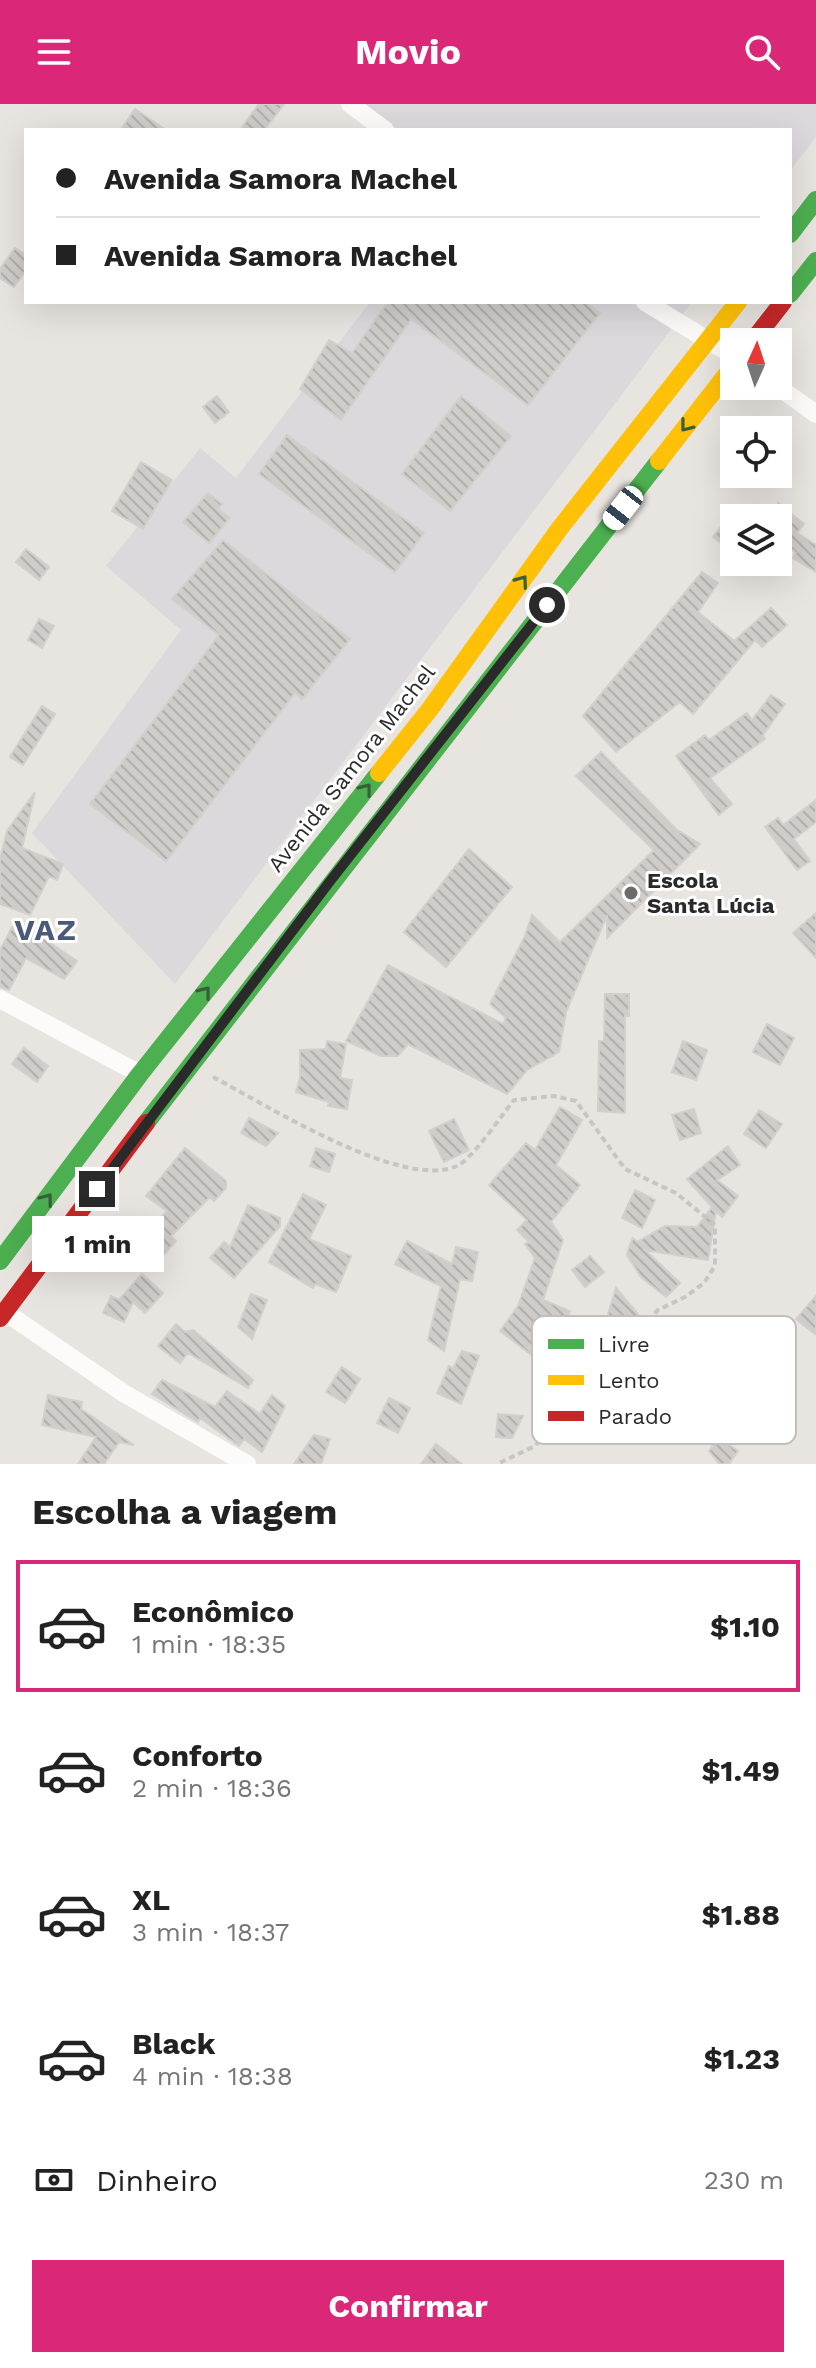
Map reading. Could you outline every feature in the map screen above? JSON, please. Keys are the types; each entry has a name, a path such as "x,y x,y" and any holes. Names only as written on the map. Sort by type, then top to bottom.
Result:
{"highway":[{"path":"792,231 816,200"},
{"path":"792,291 816,261"},
{"name":"Avenida Samora Machel","path":"0,1261 140,1074 430,709 560,528 736,304"},
{"path":"763,328 781,304"},
{"path":"2,1315 189,1065 720,383"}],"street":[{"path":"350,104 382,128"},
{"path":"648,304 720,346"},
{"path":"792,397 816,414"},
{"path":"0,999 140,1074"},
{"path":"2,1315 125,1394 247,1464"}],"path":[{"path":"189,1065 349,1147 396,1166 439,1171 460,1165 514,1100 554,1096 576,1101 625,1169 676,1193 715,1225 715,1266 704,1283 652,1316"},
{"path":"497,1464 537,1444"}],"shaded area":[{"path":"361,104 816,104 816,137 792,168 792,128 396,128"},
{"path":"368,304 690,304 175,984 32,833 181,630 106,566 200,448 236,478"}],"building":[{"path":"259,104 284,104 266,128 241,128"},
{"path":"135,109 163,128 122,128"},
{"path":"15,248 24,254 24,273 14,287 0,278 0,269"},
{"path":"387,304 588,304 600,313 528,405 411,319 341,420 300,389 329,340 352,353"},
{"path":"217,396 229,412 215,423 203,407"},
{"path":"461,396 511,436 450,511 402,474"},
{"path":"287,435 424,533 395,572 259,474"},
{"path":"141,462 172,480 143,529 112,511"},
{"path":"208,493 222,504 218,509 230,518 209,543 183,522"},
{"path":"792,514 804,524 797,533 816,545 816,572 793,558 796,553 792,549"},
{"path":"720,528 720,542 713,537"},
{"path":"223,540 350,639 302,699 295,693 166,861 90,804 219,635 172,599"},
{"path":"26,549 49,567 39,580 16,562"},
{"path":"702,572 718,583 698,612 734,641 771,608 787,625 762,647 755,640 693,714 680,702 616,752 583,716"},
{"path":"39,619 54,626 42,648 28,640"},
{"path":"771,695 785,704 763,735 765,739 710,778 732,804 719,815 676,756 705,735 709,740 747,713 752,720"},
{"path":"42,706 55,714 23,765 10,757"},
{"path":"601,752 677,830 700,844 607,938 607,915 566,1012 559,1052 527,1070 507,1094 408,1044 398,1056 381,1056 346,1041 388,965 503,1024 506,1018 490,1004 524,938 532,915 560,942 654,850 576,776"},
{"path":"35,792 22,848 63,864 57,880 49,876 30,915 0,904 0,859 7,831"},
{"path":"816,800 816,822 794,839 810,861 797,870 765,827 778,818 783,825"},
{"path":"469,849 512,887 446,967 404,932"},
{"path":"816,913 816,958 793,933"},
{"path":"16,920 77,961 64,979 26,958 9,990 0,987 0,950"},
{"path":"605,994 629,994 629,1016 625,1016 625,1113 598,1111 599,1041 604,1041"},
{"path":"767,1024 794,1038 780,1065 753,1052"},
{"path":"327,1041 346,1044 340,1078 352,1080 347,1109 328,1106 329,1102 296,1092 300,1078 300,1050 326,1049"},
{"path":"683,1041 707,1050 696,1080 672,1072"},
{"path":"24,1048 48,1066 37,1082 12,1064"},
{"path":"560,1107 582,1120 556,1165 580,1185 551,1222 563,1240 543,1300 570,1311 568,1316 532,1316 532,1355 500,1331 518,1306 535,1258 525,1244 529,1242 517,1230 527,1220 489,1185 526,1143 535,1150"},
{"path":"694,1109 701,1133 680,1140 672,1115"},
{"path":"759,1110 782,1124 766,1148 744,1134"},
{"path":"249,1118 278,1133 266,1146 241,1133"},
{"path":"454,1119 469,1150 444,1162 429,1131"},
{"path":"728,1146 740,1165 717,1180 738,1196 722,1217 716,1211 708,1260 645,1250 680,1283 666,1297 641,1277 627,1255 629,1247 633,1238 637,1242 665,1226 697,1227 712,1207 687,1179"},
{"path":"185,1148 226,1181 226,1188 214,1201 210,1197 171,1236 176,1241 153,1267 133,1247 167,1211 146,1196"},
{"path":"316,1148 335,1154 329,1172 310,1166"},
{"path":"635,1190 655,1200 642,1228 622,1218"},
{"path":"303,1194 326,1205 309,1239 351,1256 336,1292 315,1284 313,1288 269,1262"},
{"path":"248,1205 280,1218 280,1226 234,1278 210,1258 224,1242 230,1247"},
{"path":"407,1241 452,1264 456,1247 478,1252 472,1281 460,1279 444,1351 428,1340 441,1286 395,1264"},
{"path":"590,1256 604,1272 585,1287 572,1270"},
{"path":"142,1274 163,1293 145,1313 133,1302 124,1322 103,1313 111,1296 119,1300"},
{"path":"616,1288 638,1314 610,1316"},
{"path":"251,1294 267,1300 252,1339 238,1327"},
{"path":"816,1296 816,1335 796,1319"},
{"path":"176,1324 185,1332 193,1330 253,1380 248,1388 188,1353 180,1363 158,1346"},
{"path":"462,1351 479,1356 461,1404 437,1393 449,1366 453,1368"},
{"path":"342,1367 360,1379 345,1403 326,1392"},
{"path":"162,1380 215,1407 227,1391 260,1414 272,1395 285,1406 262,1452 244,1439 239,1446 200,1418 198,1422 152,1394"},
{"path":"48,1395 82,1402 81,1409 134,1445 119,1442 104,1464 78,1464 96,1437 42,1425"},
{"path":"389,1398 410,1408 398,1433 377,1423"},
{"path":"498,1414 523,1416 512,1438 496,1437"},
{"path":"314,1435 330,1439 321,1464 294,1464"},
{"path":"436,1444 462,1464 421,1464"},
{"path":"714,1444 728,1444 738,1451 729,1464 719,1464 709,1451"}],"traffic: fast":[{"path":"792,231 816,200"},
{"path":"792,291 816,261"},
{"path":"146,1123 659,461"},
{"path":"0,1261 140,1074 379,773"}],"traffic: slow":[{"path":"379,773 430,709 560,528 736,304"},
{"path":"659,461 720,383"}],"traffic: jam":[{"path":"763,328 781,304"},
{"path":"0,1318 146,1123"}],"place":[{"name":"Escola Santa Lúcia","path":"631,893"}],"district":[{"name":"VAZ","path":"46,930"}],"route":[{"path":"97,1189 233,1007 547,605"}]}
